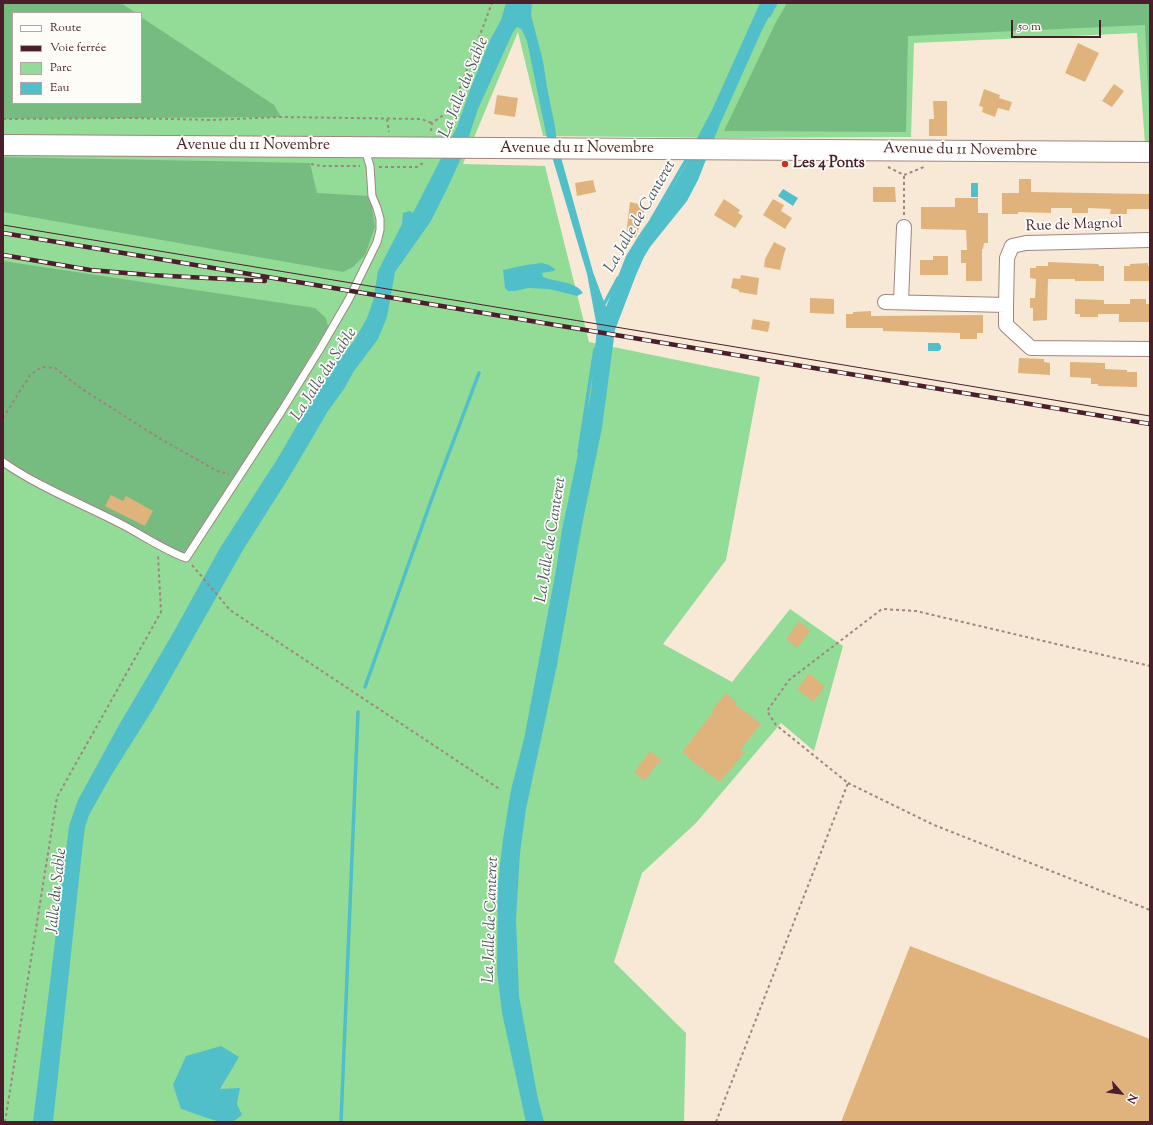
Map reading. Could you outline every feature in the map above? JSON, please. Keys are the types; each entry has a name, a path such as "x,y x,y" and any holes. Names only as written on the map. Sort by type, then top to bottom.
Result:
{"main road":[{"name":"Avenue du 11 Novembre","path":"3,145 365,146 432,152 480,148 1150,152"}],"street":[{"path":"900,302 904,227"},
{"name":"Rue de Magnol","path":"1150,240 1026,243 1012,246 1007,258 1006,305 1006,325 1031,348 1150,349"},
{"path":"886,302 1006,305"}],"lane":[{"path":"3,462 20,475 117,522 171,552 186,558 212,516 241,475 320,349 349,299 377,242 380,230 380,219 372,196 370,166 365,146"}],"path":[{"path":"432,123 452,109 492,3"},
{"path":"3,119 130,118 211,120 281,117 422,119 432,123"},
{"path":"387,119 389,136"},
{"path":"390,167 417,167 432,152 432,123"},
{"path":"904,175 904,227"},
{"path":"3,418 30,375 42,366 55,368 82,389 159,438 217,471 241,475"},
{"path":"5,1122 57,797 161,612 157,544"},
{"path":"186,558 230,610 501,790"},
{"path":"1150,666 916,611 882,609 789,680 767,711 776,725 848,783 934,824 1150,910"},
{"path":"716,1122 848,783"}],"green space":[{"path":"3,3 1150,3 1150,144 1145,144 1137,33 914,43 911,137 728,138 543,136 518,32 463,164 545,166 589,342 760,377 726,560 663,644 732,682 790,609 843,646 814,751 781,723 696,823 642,873 614,962 686,1033 684,1122 3,1122"},
{"path":"3,3 121,3 134,12 12,12 12,104 142,104 142,18 274,105 281,117 3,119"},
{"path":"787,3 1150,3 1150,131 1145,25 908,36 906,132 724,131 776,22"},
{"path":"3,157 310,163 317,193 370,196 375,227 365,255 353,267 343,272 3,212"},
{"path":"3,261 315,308 326,318 328,327 258,442 184,553 42,482 9,464 3,458"}],"water":[{"path":"506,3 532,3 531,15 543,61 557,143 593,272 606,307 626,256 672,188 686,164 760,3 776,3 762,30 720,124 698,180 687,201 650,247 644,257 615,330 602,428 582,525 557,665 526,809 520,853 516,919 519,996 538,1099 544,1122 526,1122 502,1013 497,971 498,883 511,790 524,739 556,570 562,530 591,392 597,327 587,274 548,143 527,41 522,30 518,27 513,32 478,109 463,154 431,221 395,272 387,317 378,339 354,371 344,389 328,411 291,474 243,550 153,709 112,774 89,815 85,827 82,851 53,1122 33,1122 69,826 78,800 220,548 278,458 328,372 354,341 367,318 373,301 378,271 402,224 403,213 410,211 413,213 457,127 471,87 490,40 501,20"},
{"path":"971,183 978,183 978,197 971,197"},
{"path":"783,189 798,198 793,206 778,196"},
{"path":"542,263 555,269 554,271 542,273 543,277 575,286 583,293 577,296 549,289 528,288 508,291 505,288 503,270"},
{"path":"928,343 939,343 941,349 939,351 928,351"},
{"path":"221,1046 239,1057 220,1089 240,1088 237,1104 242,1115 231,1122 221,1122 181,1109 173,1085 186,1056"}],"building":[{"path":"1078,43 1099,53 1085,82 1065,73"},
{"path":"1114,84 1124,91 1112,107 1102,101"},
{"path":"984,89 1000,95 999,98 1012,102 1009,111 998,108 995,117 982,112 983,107 979,106"},
{"path":"497,95 518,98 515,117 494,114"},
{"path":"933,101 947,101 947,136 929,136 929,119 934,119"},
{"path":"1019,179 1031,179 1031,192 1150,194 1150,209 1127,209 1127,214 1110,214 1111,209 1088,208 1088,213 1072,213 1072,208 1051,208 1051,213 1018,212 1018,214 1002,214 1002,193 1019,193"},
{"path":"593,180 596,192 577,196 575,183"},
{"path":"873,187 895,187 896,202 873,202"},
{"path":"955,198 978,198 978,213 988,213 988,243 984,243 982,249 982,281 966,281 966,263 961,263 961,250 967,250 966,230 921,229 921,207 955,207"},
{"path":"724,199 740,210 738,213 743,216 735,228 714,215"},
{"path":"773,199 784,205 781,211 792,218 785,229 763,215"},
{"path":"630,202 646,206 636,237 626,235"},
{"path":"774,242 786,248 780,270 764,267 765,259"},
{"path":"933,256 948,256 948,275 920,275 920,260 933,260"},
{"path":"1048,262 1098,264 1099,266 1104,266 1104,281 1048,279 1047,320 1033,321 1033,308 1030,308 1030,298 1035,298 1036,279 1030,278 1030,268 1036,268 1036,266 1048,266"},
{"path":"1148,263 1148,266 1150,266 1150,281 1124,281 1124,266 1130,266 1130,264"},
{"path":"741,275 759,278 757,295 739,292 739,290 731,288 733,278 740,279"},
{"path":"810,298 834,299 834,314 810,313"},
{"path":"1075,299 1104,300 1104,304 1130,304 1130,299 1146,299 1146,304 1150,304 1150,322 1119,322 1119,314 1098,314 1098,317 1080,317 1080,314 1075,314"},
{"path":"871,311 871,316 983,315 983,333 977,333 977,339 960,339 960,333 883,331 883,328 846,328 846,314"},
{"path":"753,319 770,322 768,332 751,329"},
{"path":"1019,358 1044,359 1044,362 1050,363 1050,375 1018,373"},
{"path":"1070,362 1105,363 1105,369 1137,372 1137,387 1098,386 1098,384 1091,384 1091,378 1070,377"},
{"path":"111,495 123,501 126,496 153,511 145,526 105,506"},
{"path":"799,621 810,631 797,648 786,639"},
{"path":"809,673 825,687 813,702 797,689"},
{"path":"726,693 736,702 735,704 761,724 740,750 744,753 720,782 682,752"},
{"path":"650,751 661,760 644,781 634,772"},
{"path":"910,946 1150,1039 1150,1122 841,1122"}],"waterway":[{"name":"La Jalle de Canteret","path":"769,16 776,3"},
{"name":"La Jalle de Canteret","path":"652,219 688,157"},
{"name":"La Jalle de Canteret","path":"602,308 618,278"},
{"name":"La Jalle de Canteret","path":"579,452 595,349"},
{"path":"365,687 432,498 479,373"},
{"path":"341,1122 358,712"}],"tram line":[{"path":"3,225 1150,416"}],"railway":[{"path":"3,233 1150,424"},
{"path":"3,255 90,270 150,275 265,281"}],"place":[{"name":"Les 4 Ponts","path":"785,164"}],"water label":[{"name":"La Jalle du Sable","path":"465,88"},
{"name":"La Jalle du Sable","path":"325,375"},
{"name":"Jalle du Sable","path":"58,891"}]}
